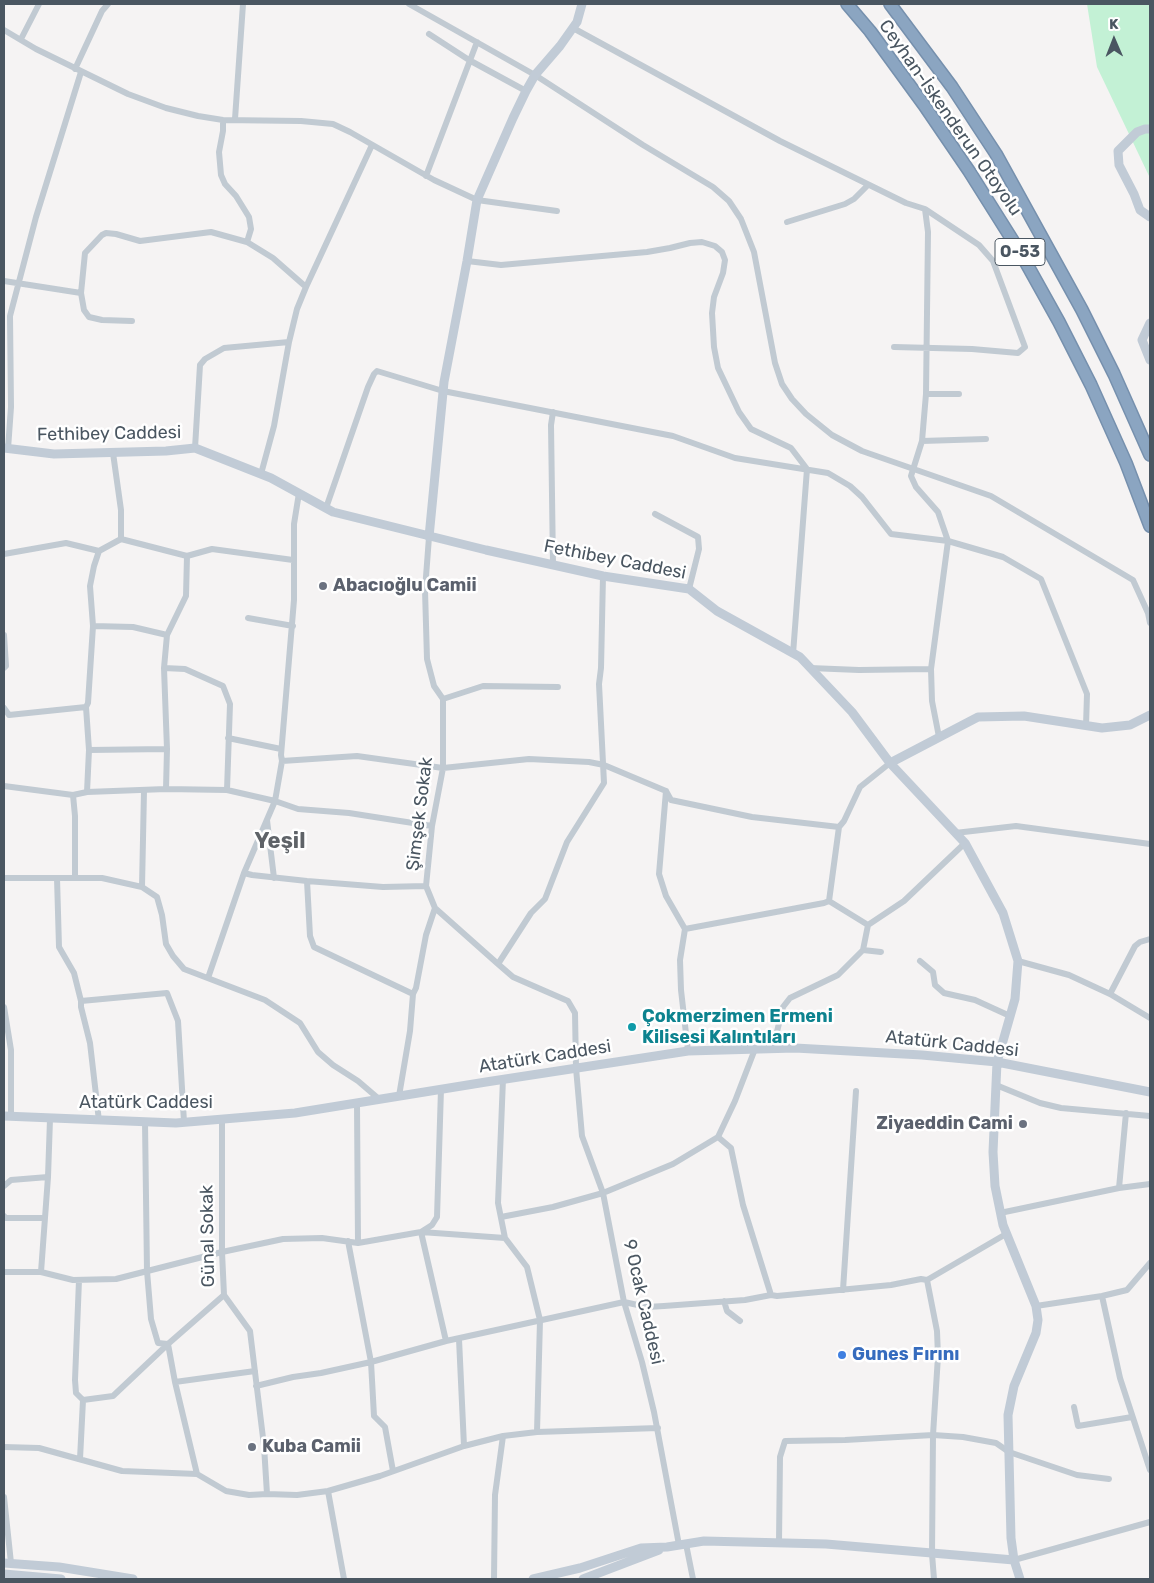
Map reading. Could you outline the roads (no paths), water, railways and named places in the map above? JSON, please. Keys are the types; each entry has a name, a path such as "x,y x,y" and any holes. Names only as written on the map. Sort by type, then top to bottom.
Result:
{"highway":[{"name":"Ceyhan-İskenderun Otoyolu","path":"847,4 870,31 924,105 969,171 1020,252 1059,322 1090,385 1126,463 1150,526"},
{"name":"Ceyhan-İskenderun Otoyolu","path":"890,4 952,87 996,154 1082,310 1114,374 1150,454"}],"street":[{"path":"21,39 39,4"},
{"path":"6,448 10,407 10,316 78,70 102,11 108,4"},
{"path":"235,120 243,4"},
{"path":"409,4 535,75 643,145 713,186 729,201 741,219 754,252 775,363 782,384 792,399 806,414 832,435 862,451 991,496 1133,580 1148,613 1150,622"},
{"path":"558,688 483,686 443,699 434,686 428,658 425,590 443,391 467,261 476,200 526,91 535,75 560,46 577,22 582,4"},
{"path":"573,28 780,140 906,203 925,208 979,245 993,261 1025,347 1018,353 972,348 926,349 894,347"},
{"path":"4,30 36,50 128,94 166,108 223,120 301,121 333,124 426,176 476,200 557,211"},
{"path":"428,34 526,91"},
{"path":"426,176 477,42"},
{"path":"223,120 219,152 220,175 236,196 249,218 251,229 247,242"},
{"path":"1150,129 1137,132 1118,151 1119,164 1140,210 1150,217"},
{"path":"261,474 274,426 297,309 372,145"},
{"path":"787,222 845,204 854,199 868,185"},
{"path":"925,208 928,232 926,394 922,440 911,476 916,487 938,512 948,541 931,669 932,701 939,737"},
{"path":"132,321 102,320 89,317 84,310 81,293 84,253 106,233 140,241 211,232 247,242 273,258 306,287"},
{"path":"467,261 501,265 647,252 702,242 715,246 722,252 725,260 723,273 714,297 712,313 714,347 718,368 739,412 751,429 790,448 807,469 793,654"},
{"path":"4,281 81,293"},
{"path":"1150,323 1142,340 1150,360"},
{"path":"195,448 200,365 204,359 224,348 289,342"},
{"path":"326,508 368,387 377,371 443,391 673,436 735,458 828,473 850,486 862,497 891,534 948,541 1003,557 1041,579 1087,694 1086,726"},
{"path":"926,394 959,394"},
{"path":"553,412 551,425 553,565"},
{"path":"922,440 986,439"},
{"name":"Fethibey Caddesi","path":"6,448 54,454 166,451 195,448 261,474 333,512 603,576 689,588 717,611 800,657 852,712 890,763 965,843 1003,912 1018,961 1015,999 996,1062 993,1152 995,1186 1006,1234 1036,1306"},
{"path":"113,453 121,510 121,539"},
{"path":"208,978 244,873 275,801 282,761 280,755 293,626 294,524 299,493"},
{"path":"655,514 698,537 699,549 689,588"},
{"path":"4,554 66,542 99,551 121,539 187,556 212,549 293,560"},
{"path":"87,792 89,750 86,707 88,703 93,626 90,586 99,551"},
{"path":"166,789 167,749 164,668 167,635 186,596 187,556"},
{"path":"498,964 532,913 545,899 567,842 604,783 599,684 603,576"},
{"path":"248,618 293,626"},
{"path":"93,626 133,627 167,635"},
{"path":"4,635 6,652 6,666 4,668"},
{"path":"164,668 185,669 223,686 230,704 227,790"},
{"path":"810,668 859,670 931,669"},
{"name":"Şimşek Sokak","path":"443,699 443,768 432,826 426,886 434,908 513,977 568,1001 575,1013 576,1068"},
{"path":"4,708 9,715 86,707"},
{"path":"829,901 839,827 844,821 860,787 890,763 978,717 1024,716 1102,728 1130,725 1150,715"},
{"path":"228,738 281,749"},
{"path":"89,750 167,749"},
{"path":"282,761 357,756 443,768 529,759 589,762 604,765 666,791 671,800 752,817 839,827"},
{"path":"4,786 73,795 87,792 166,789 227,790 275,801 298,809 349,813 432,826"},
{"path":"142,888 144,791"},
{"path":"666,791 659,874 666,896 685,929 680,960 681,990 688,1051"},
{"path":"73,795 75,816 74,878"},
{"path":"267,819 274,878"},
{"path":"955,833 1016,826 1150,844"},
{"path":"773,1048 783,1007 790,998 838,975 863,950 868,925 904,901 965,843"},
{"path":"244,873 274,878 383,887 426,886"},
{"path":"4,878 102,878 142,888 157,897 162,914 166,944 184,969 265,1000 300,1023 318,1052 379,1099"},
{"path":"57,878 59,947 74,973 81,1001 90,1043 98,1121"},
{"path":"307,881 310,936 314,947 413,994"},
{"path":"685,929 824,904 829,901"},
{"path":"829,901 868,925"},
{"path":"399,1096 410,1031 413,994 434,908"},
{"path":"1110,994 1135,946 1140,942 1150,939"},
{"path":"863,950 880,952"},
{"path":"920,961 933,972 935,985 944,993 975,1000 1010,1016"},
{"path":"1018,961 1069,976 1110,994 1150,1018"},
{"path":"81,1001 166,993 178,1021 184,1122"},
{"path":"4,1007 11,1050 8,1116"},
{"name":"Atatürk Caddesi","path":"8,1116 98,1121 184,1122 295,1113 688,1051 773,1048 922,1055 996,1062 1150,1092"},
{"path":"501,1217 553,1207 603,1193 673,1164 718,1137 735,1101 755,1049"},
{"name":"9 Ocak Caddesi","path":"576,1068 582,1136 603,1193 624,1302 642,1362 658,1428 682,1544 694,1579"},
{"path":"503,1079 498,1203 505,1238 527,1267 540,1320 538,1432"},
{"path":"996,1085 1040,1103 1061,1108 1150,1116"},
{"path":"421,1232 432,1225 437,1217 441,1089"},
{"path":"842,1290 856,1091"},
{"path":"357,1104 358,1243"},
{"path":"1119,1188 1126,1114"},
{"path":"41,1272 50,1119"},
{"name":"Günal Sokak","path":"222,1119 222,1252 224,1296 250,1331 264,1446 267,1494"},
{"path":"145,1122 147,1271 151,1320 158,1343 168,1344"},
{"path":"718,1137 731,1148 743,1205 771,1295"},
{"path":"4,1186 11,1180 48,1177"},
{"path":"1000,1213 1119,1188 1150,1184"},
{"path":"4,1216 6,1218 45,1218"},
{"path":"421,1232 446,1341"},
{"path":"4,1272 41,1272 79,1280 116,1279 222,1252 283,1239 322,1238 358,1243 421,1232 505,1238"},
{"path":"256,1386 293,1376 328,1372 446,1341 624,1302 647,1307 724,1302 771,1295 891,1286 920,1279 927,1280 1006,1234"},
{"path":"348,1241 371,1362 374,1416 386,1427 393,1471"},
{"path":"1020,1579 1014,1560 1011,1538 1008,1415 1014,1386 1036,1333 1038,1320 1036,1306 1102,1296 1126,1290 1150,1263"},
{"path":"79,1280 74,1380 76,1393 83,1400 80,1459"},
{"path":"927,1280 938,1331 933,1435 932,1554 934,1579"},
{"path":"83,1400 113,1396 168,1344 224,1296"},
{"path":"1102,1296 1120,1378 1150,1470"},
{"path":"724,1302 727,1311 740,1321"},
{"path":"459,1339 464,1446"},
{"path":"168,1344 197,1474"},
{"path":"175,1382 255,1371"},
{"path":"1074,1407 1078,1426 1132,1417"},
{"path":"4,1448 39,1448 122,1471 197,1474 226,1491 249,1495 297,1495 328,1492 457,1450 464,1446 503,1436 538,1432 658,1428"},
{"path":"779,1542 780,1457 785,1441 933,1435 963,1437 996,1443 1009,1452 1077,1475 1108,1479"},
{"path":"494,1579 495,1495 503,1436"},
{"path":"328,1492 344,1579"},
{"path":"4,1497 7,1563 59,1568 133,1579"},
{"path":"533,1579 580,1568 641,1548 666,1547 704,1540 826,1544 1014,1560 1150,1522"},
{"path":"583,1579 666,1547"},
{"path":"4,1574 61,1579"}],"place":[{"name":"Abacıoğlu Camii","path":"323,586"},
{"name":"Çokmerzimen Ermeni Kilisesi Kalıntıları","path":"632,1027"},
{"name":"Ziyaeddin Cami","path":"1023,1124"},
{"name":"Gunes Fırını","path":"842,1355"},
{"name":"Kuba Camii","path":"252,1447"}],"district":[{"name":"Yeşil","path":"280,842"}]}
